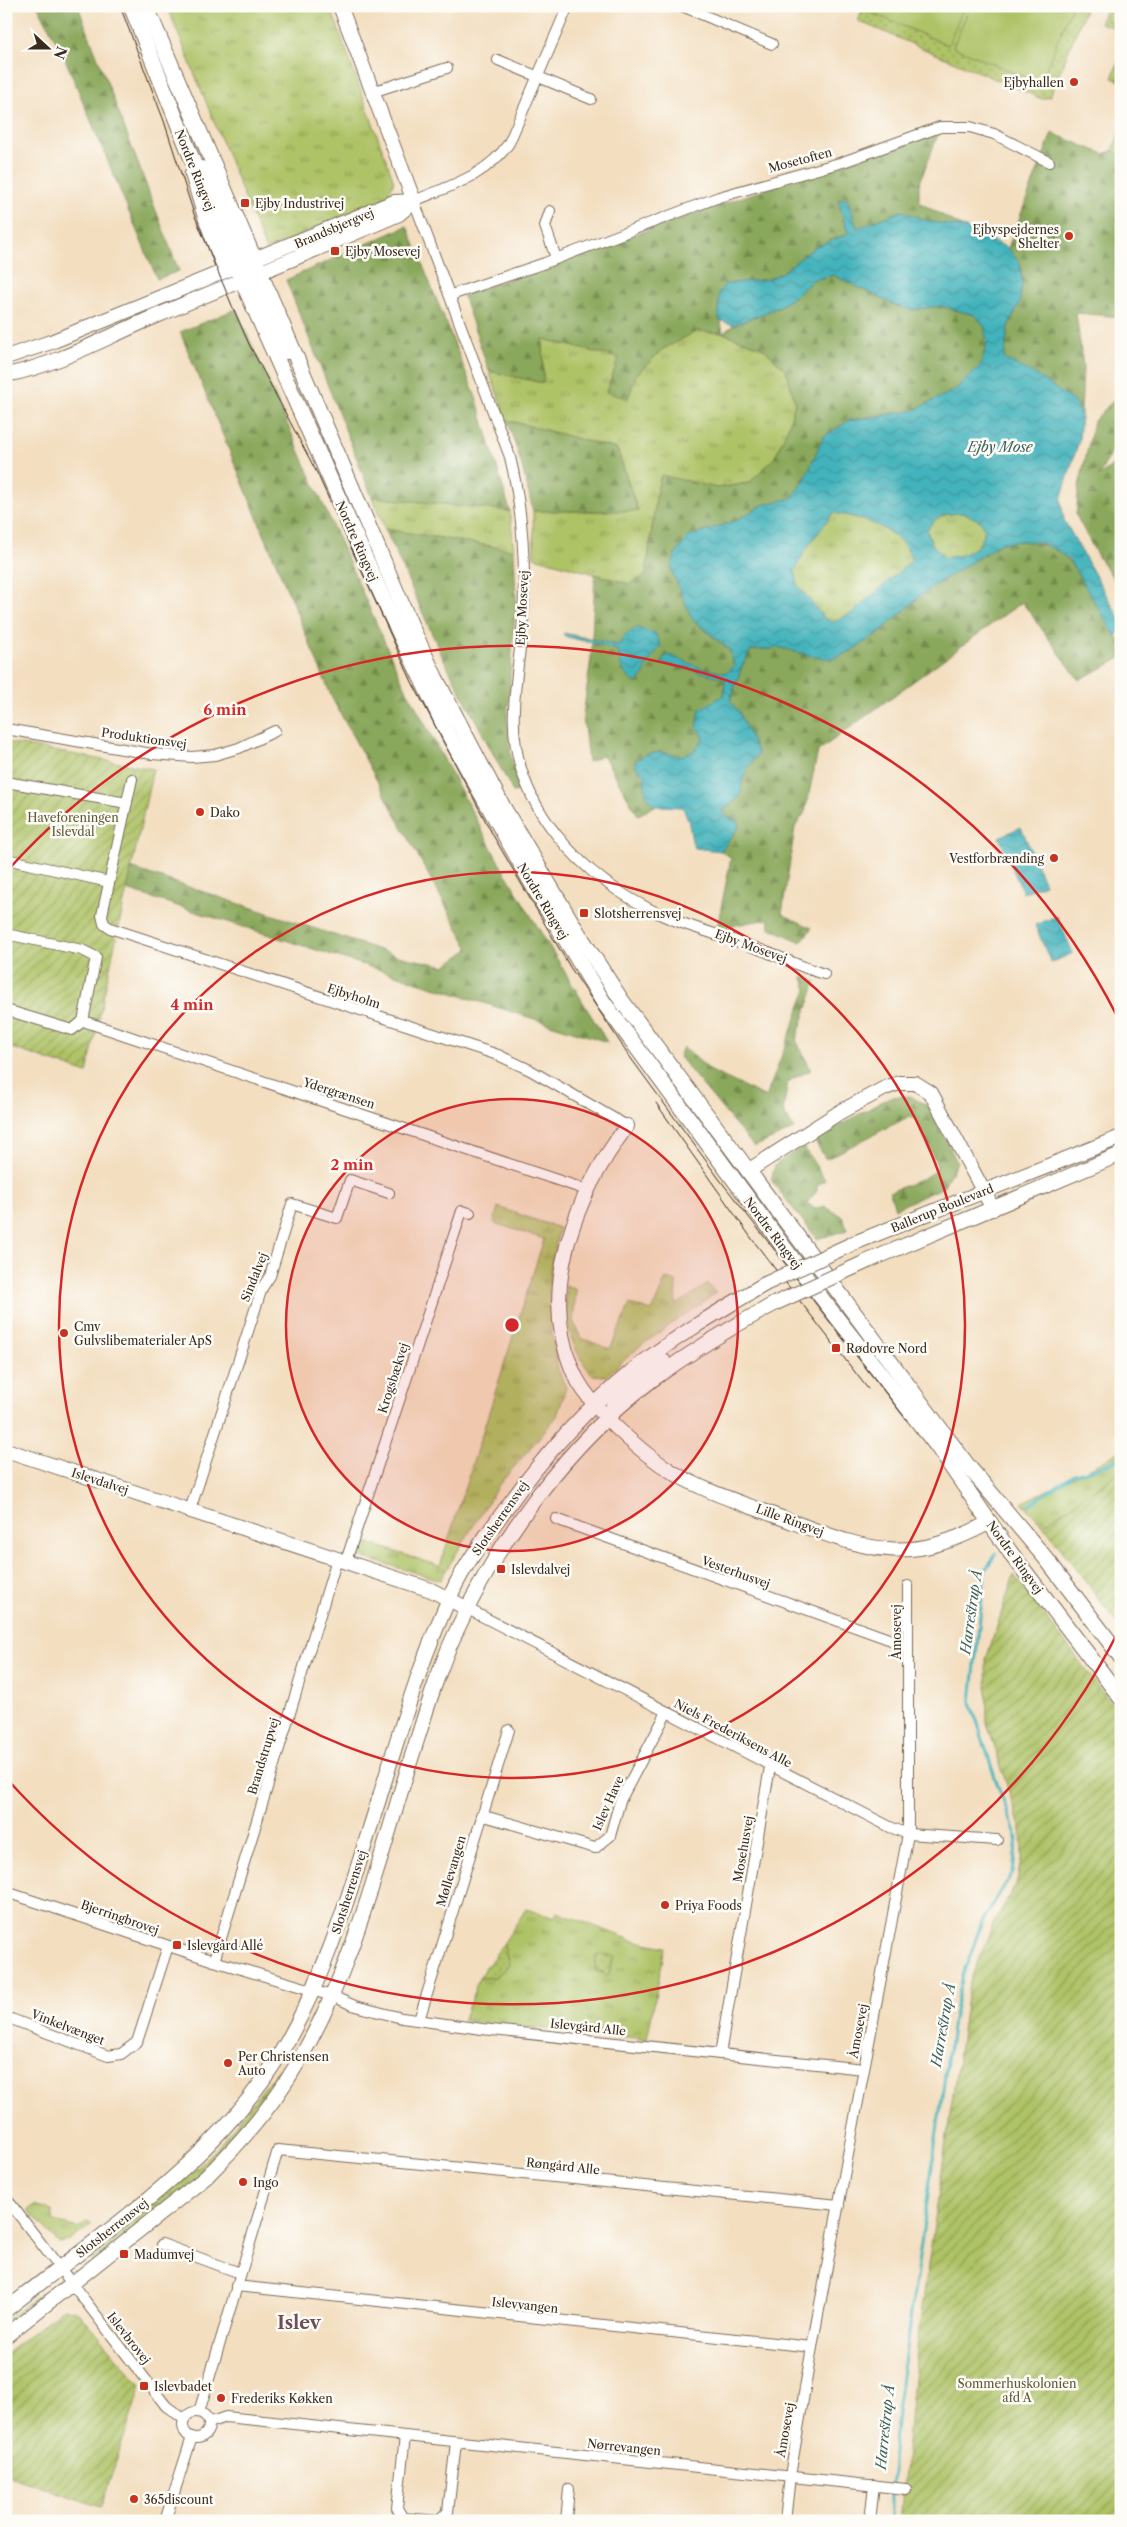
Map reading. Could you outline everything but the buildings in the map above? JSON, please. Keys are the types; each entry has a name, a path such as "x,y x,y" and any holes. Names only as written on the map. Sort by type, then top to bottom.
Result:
{"main road":[{"name":"Nordre Ringvej","path":"131,6 180,132 239,264 251,278 314,400 436,679 503,807 578,933 622,1001 968,1466 1048,1562 1121,1658"},
{"name":"Nordre Ringvej","path":"146,6 239,264 251,278 387,607 449,736 534,887 604,1003 687,1118 822,1299 941,1451 1010,1552 1121,1698"}],"street":[{"name":"Ejby Mosevej","path":"340,6 510,458 520,497 524,561 523,618 514,711 517,753 538,810 564,846 587,868 619,892 665,916 824,974"},
{"name":"Brandsbjergvej","path":"239,264 274,253 394,202 414,200 476,174 500,156 508,143 568,6"},
{"path":"682,6 772,44"},
{"path":"498,60 591,99"},
{"path":"372,92 447,68"},
{"name":"Mosetoften","path":"450,295 556,258 719,197 842,162 940,127 970,127 994,134 1049,162"},
{"name":"Brandsbjergvej","path":"251,278 399,214 414,200"},
{"path":"550,211 545,226 556,258"},
{"path":"6,357 51,342 239,264"},
{"path":"6,375 56,360 251,278"},
{"name":"Produktionsvej","path":"6,729 152,754 192,757 215,755 239,748 275,731"},
{"name":"Ejbyholm","path":"132,779 102,915 104,924 110,928 498,1055 530,1070 627,1126"},
{"path":"6,782 126,803"},
{"path":"6,859 109,882"},
{"path":"6,934 82,950 96,957 83,1021 72,1030 6,1010"},
{"name":"Ydergrænsen","path":"83,1021 587,1190"},
{"path":"748,1171 840,1112 885,1088 900,1083 914,1083 931,1093 993,1209"},
{"path":"609,1418 595,1404 572,1371 565,1348 560,1318 561,1280 567,1246 587,1190 627,1126"},
{"name":"Ballerup Boulevard","path":"765,1284 854,1243 1121,1137"},
{"name":"Ballerup Boulevard","path":"776,1303 868,1261 1121,1154"},
{"name":"Sindalvej","path":"190,1510 261,1291 270,1276 292,1204 337,1218 350,1180 389,1193"},
{"name":"Krogsbækvej","path":"342,1560 462,1211 470,1213"},
{"name":"Slotsherrensvej","path":"6,2310 166,2186 232,2119 278,2057 313,1990 334,1940 413,1690 449,1599 458,1580 491,1528 560,1440 595,1404 654,1355 765,1284"},
{"name":"Slotsherrensvej","path":"609,1418 616,1398 654,1367 716,1322 744,1296"},
{"name":"Slotsherrensvej","path":"6,2336 179,2200 231,2153 280,2092 297,2064 332,1996 352,1945 431,1697 455,1634 501,1549 549,1482 609,1418 650,1382 693,1351 776,1303"},
{"name":"Slotsherrensvej","path":"525,1515 527,1503 535,1490 590,1426 594,1418 595,1404"},
{"name":"Lille Ringvej","path":"609,1418 632,1443 653,1460 700,1486 866,1547 903,1550 933,1547 954,1540 990,1522"},
{"name":"Islevdalvej","path":"6,1450 431,1590 468,1609"},
{"name":"Vesterhusvej","path":"556,1519 908,1646"},
{"name":"Brandstrupvej","path":"214,1961 342,1560"},
{"name":"Åmosevej","path":"790,2476 812,2347 908,1834 908,1586"},
{"name":"Niels Frederiksens Alle","path":"468,1609 770,1767 908,1834 997,1840"},
{"name":"Islev Have","path":"481,1815 595,1848 610,1836 620,1801 667,1712"},
{"name":"Møllevangen","path":"419,2020 508,1730"},
{"name":"Mosehusvej","path":"720,2054 770,1767"},
{"name":"Bjerringbrovej","path":"6,1892 214,1961 313,1990"},
{"name":"Vinkelvænget","path":"6,2017 108,2056 121,2054 137,2042 168,1946"},
{"name":"Islevgård Alle","path":"313,1990 355,2006 419,2020 864,2069"},
{"name":"Røngård Alle","path":"240,2273 278,2150 839,2205"},
{"path":"6,2198 59,2268"},
{"path":"162,2244 240,2273 199,2412"},
{"name":"Islevbrovej","path":"59,2268 166,2406 184,2419"},
{"name":"Islevvangen","path":"236,2286 812,2347"},
{"path":"199,2412 204,2414 209,2423 206,2433 197,2438 192,2437 184,2430 184,2419 190,2413 199,2412"},
{"name":"Nørrevangen","path":"209,2423 226,2417 904,2489"},
{"path":"405,2436 397,2508 404,2518 439,2521 448,2512 456,2442"},
{"path":"165,2521 192,2437"},
{"path":"785,2521 790,2476"},
{"path":"870,2521 879,2486"},
{"path":"566,2521 569,2489"}],"green space":[{"path":"38,6 78,6 179,271 157,279 66,61"},
{"path":"167,6 330,6 394,181 387,197 266,250"},
{"path":"864,6 1087,6 1050,96 1042,99 858,21"},
{"path":"869,6 964,6 948,45 867,11"},
{"path":"970,6 1072,6 1040,83 953,47"},
{"path":"1107,6 1121,6 1121,30 1100,23"},
{"path":"1110,6 1121,6 1121,26 1105,20"},
{"path":"1121,55 1121,81 1112,78"},
{"path":"1121,128 1121,155 1113,150"},
{"path":"939,132 919,184 919,202 965,228 927,221 902,211 857,228 847,198 838,200 848,234 815,247 784,271 769,279 725,284 718,306 723,333 697,331 663,349 636,375 628,399 606,392 619,358 543,339 543,383 489,371 463,295 768,188"},
{"path":"1052,133 1104,154 1113,150 1121,155 1121,317 1076,313 1083,366 1081,416 1074,402 1004,359 1008,327 1020,302 1020,263 1008,248"},
{"path":"407,226 477,400 510,511 372,497 286,280"},
{"path":"833,275 897,306 913,310 939,306 975,315 984,325 987,343 981,365 955,390 912,411 850,420 823,437 804,481 792,498 763,505 735,521 688,537 675,555 692,619 730,651 734,666 725,678 724,696 697,726 704,738 693,752 680,756 661,752 647,754 635,761 639,767 648,795 655,806 638,815 603,755 588,762 583,716 591,658 595,574 629,584 646,575 657,490 661,475 717,488 749,483 775,457 789,425 795,402 786,370 763,348 723,333 734,325 779,307 813,280"},
{"path":"236,309 402,681 501,866 607,1042 127,890 131,868 398,956 445,966 469,949 333,700 180,332"},
{"path":"697,331 723,333 763,348 786,370 795,402 789,425 775,457 749,483 717,488 661,476 657,490 646,576 630,584 534,557 533,511 638,511 617,449 507,420 489,371 543,383 543,339 619,358 636,375 663,349"},
{"path":"1121,392 1121,437 1098,476 1121,459 1121,589 1097,555 1076,515 1079,486 1094,421"},
{"path":"507,420 617,449 638,511 533,511 522,466"},
{"path":"372,497 510,511 514,550 385,529"},
{"path":"833,513 868,522 891,533 907,550 912,561 852,613 834,623 825,619 798,586 795,570 806,549"},
{"path":"965,513 980,521 985,529 979,546 962,555 945,558 932,544 927,530 939,517"},
{"path":"385,529 514,550 516,598 507,719 511,756 519,791 513,792 442,656"},
{"path":"1020,541 1050,547 1071,564 1088,588 1116,637 1121,640 1121,658 1079,680 1022,602 818,751 805,812 795,827 782,914 812,928 801,942 770,928 769,919 717,928 731,858 721,851 739,827 737,821 725,816 723,810 741,796 745,774 758,754 739,712 730,701 742,666 751,650 782,648 815,657 832,659 853,650 879,633 926,591 1001,543"},
{"name":"Haveforeningen Islevdal","path":"6,742 153,769 87,1073 6,1046"},
{"path":"802,976 816,982 796,1040 811,1070 788,1081 783,1111 794,1129 754,1147 679,1057 683,1047 711,1071 766,1097 807,989"},
{"path":"909,1096 927,1105 957,1162 943,1187 895,1209 890,1192 922,1179 935,1171 937,1165 916,1119 910,1116 826,1159 814,1140 890,1097"},
{"path":"803,1146 825,1180 817,1186 817,1191 807,1203 815,1209 824,1206 843,1217 847,1230 817,1239 771,1180 775,1165"},
{"path":"498,1207 559,1228 550,1272 551,1331 558,1369 566,1388 557,1416 498,1486 440,1580 355,1555 359,1540 440,1566 544,1239 494,1223"},
{"path":"666,1278 676,1282 676,1305 708,1284 716,1293 639,1347 606,1376 592,1375 573,1343 570,1333 566,1285 576,1290 573,1321 581,1338 610,1349 630,1304 652,1311"},
{"path":"1121,1449 1121,1471 1043,1525 1022,1503 1106,1460"},
{"path":"1121,1471 1121,1628 1043,1525"},
{"name":"Sommerhuskolonien afd A","path":"1014,1575 1121,1716 1121,2521 900,2521 919,2329 969,1983 994,1922 1016,1885 1022,1856 1021,1830 987,1723 986,1659"},
{"path":"526,1909 555,1918 557,1912 631,1940 665,1947 647,2039 463,2021 479,1978 495,1977 509,1965 503,1944"},
{"path":"503,1944 509,1965 495,1977 479,1978"},
{"path":"601,1954 615,1957 607,1977 603,1972 595,1970 596,1957"},
{"path":"279,2069 286,2073 256,2115 194,2182 92,2262 90,2260 112,2243 141,2214 193,2172 217,2148"},
{"path":"35,2205 52,2210 54,2222 78,2228 87,2222 92,2224 70,2241 59,2243 28,2210"},
{"path":"41,2292 43,2294 22,2310 6,2328 6,2320"},
{"path":"63,2308 78,2312 141,2386 101,2507 6,2475 6,2354"}],"water":[{"name":"Ejby Mose","path":"847,198 857,228 902,211 927,221 966,228 1008,248 1020,263 1022,281 1020,302 1008,327 1004,359 1036,375 1074,402 1081,416 1079,440 1061,500 1064,520 1121,621 1121,629 1116,637 1069,560 1055,549 1038,542 1020,541 1001,543 926,591 879,633 853,650 832,659 815,657 782,648 751,650 742,666 730,701 739,712 758,754 745,774 741,796 723,810 725,816 737,821 739,827 721,851 694,848 688,822 682,807 655,806 646,795 644,773 637,769 635,761 647,754 661,752 680,756 693,752 704,738 697,726 700,709 724,695 725,678 662,663 664,657 670,655 701,668 726,673 734,666 730,650 692,619 671,569 675,555 688,537 735,521 763,505 792,498 804,481 823,437 850,420 912,411 955,390 981,365 987,343 984,326 975,315 940,306 913,310 897,306 833,275 813,280 779,307 734,325 719,320 719,293 725,284 769,279 784,271 815,247 848,234 838,200","holes":["833,513 868,522 891,533 900,541 912,560 852,613 834,622 825,619 798,586 795,570 806,549","965,513 980,521 985,529 979,546 962,555 945,558 932,544 927,530 939,517"]},
{"path":"637,628 655,633 661,646 650,660 642,678 637,683 625,674 618,651 563,636 564,633 618,645 626,634"},
{"path":"1021,827 1045,884 1023,893 999,837"},
{"path":"1057,916 1073,953 1051,963 1035,925"}],"waterway":[{"name":"Harrestrup Å","path":"1029,1505 1074,1474 1098,1468 1121,1458"},
{"name":"Harrestrup Å","path":"892,2521 892,2461 898,2404 953,2020 963,1975 982,1922 1013,1872 1017,1837 995,1778 971,1702 985,1570 996,1554"}],"tram line":[{"path":"120,6 164,121 194,214 249,344 317,473 412,682 494,837 570,967 630,1057 720,1180 907,1420"},
{"path":"656,1103 752,1239 868,1389"}],"place":[{"name":"Ejbyhallen","path":"1074,82"},
{"name":"Ejby Industrivej","path":"245,203"},
{"name":"Ejbyspejdernes Shelter","path":"1069,236"},
{"name":"Ejby Mosevej","path":"335,251"},
{"name":"Dako","path":"200,812"},
{"name":"Vestforbrænding","path":"1054,858"},
{"name":"Slotsherrensvej","path":"584,913"},
{"name":"Cmv Gulvslibematerialer ApS","path":"64,1333"},
{"name":"Rødovre Nord","path":"836,1348"},
{"name":"Islevdalvej","path":"501,1569"},
{"name":"Priya Foods","path":"665,1905"},
{"name":"Islevgård Allé","path":"177,1945"},
{"name":"Per Christensen Auto","path":"228,2063"},
{"name":"Ingo","path":"243,2182"},
{"name":"Madumvej","path":"124,2254"},
{"name":"Islevbadet","path":"144,2386"},
{"name":"Frederiks Køkken","path":"221,2398"},
{"name":"365discount","path":"134,2499"}],"district":[{"name":"Islev","path":"299,2323"}]}
